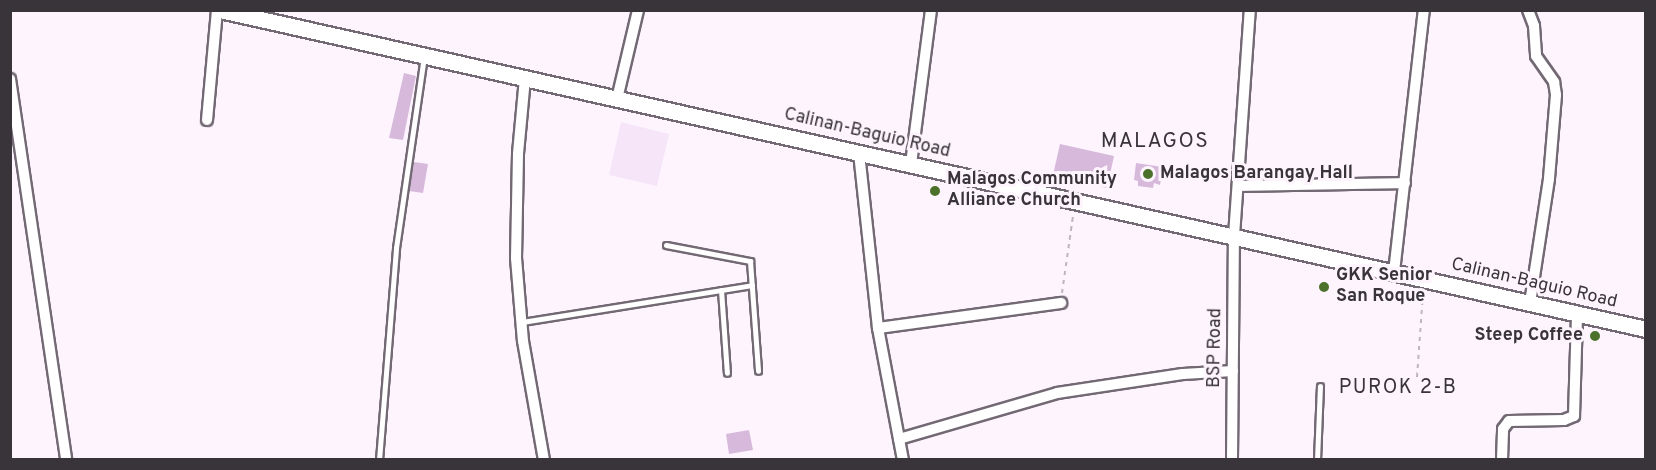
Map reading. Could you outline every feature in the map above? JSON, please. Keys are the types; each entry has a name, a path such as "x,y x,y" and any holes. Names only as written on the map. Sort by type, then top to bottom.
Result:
{"main road":[{"name":"Calinan-Baguio Road","path":"218,10 1646,329"}],"street":[{"path":"207,120 218,10"},
{"path":"617,99 638,10"},
{"path":"911,164 931,10"},
{"name":"BSP Road","path":"1232,459 1234,236 1251,10"},
{"path":"1394,272 1424,10"},
{"path":"1528,10 1534,26 1536,56 1554,82 1556,95 1549,179 1530,303"},
{"path":"525,78 516,192 521,322 544,459"},
{"path":"10,79 66,459"},
{"path":"859,153 879,328 903,459"},
{"path":"1239,186 1405,183"},
{"path":"879,328 1061,303"},
{"path":"1502,459 1503,429 1509,421 1564,420 1574,416 1577,314"},
{"path":"899,439 1058,393 1183,374 1233,371"}],"lane":[{"path":"379,459 396,248 424,56"},
{"path":"666,246 750,261 758,371"},
{"path":"521,322 752,285"},
{"path":"721,290 727,373"},
{"path":"1317,459 1320,386"}],"path":[{"path":"1061,303 1076,201"},
{"path":"1417,377 1425,279"}],"shaded area":[{"path":"621,122 669,134 657,186 609,175"}],"building":[{"path":"404,73 416,76 403,140 389,138"},
{"path":"1060,144 1114,156 1107,188 1053,175"},
{"path":"414,162 428,164 423,193 409,191"},
{"name":"Malagos Barangay Hall","path":"1136,163 1163,167 1160,185 1154,183 1153,188 1138,186 1138,181 1134,180"},
{"path":"749,430 753,450 729,454 726,434"}],"place":[{"name":"Malagos Barangay Hall","path":"1148,174"},
{"name":"Malagos Community Alliance Church","path":"935,191"},
{"name":"GKK Senior San Roque","path":"1324,287"},
{"name":"Steep Coffee","path":"1595,336"}],"district":[{"name":"MALAGOS","path":"1155,142"},
{"name":"PUROK 2-B","path":"1398,388"}]}
